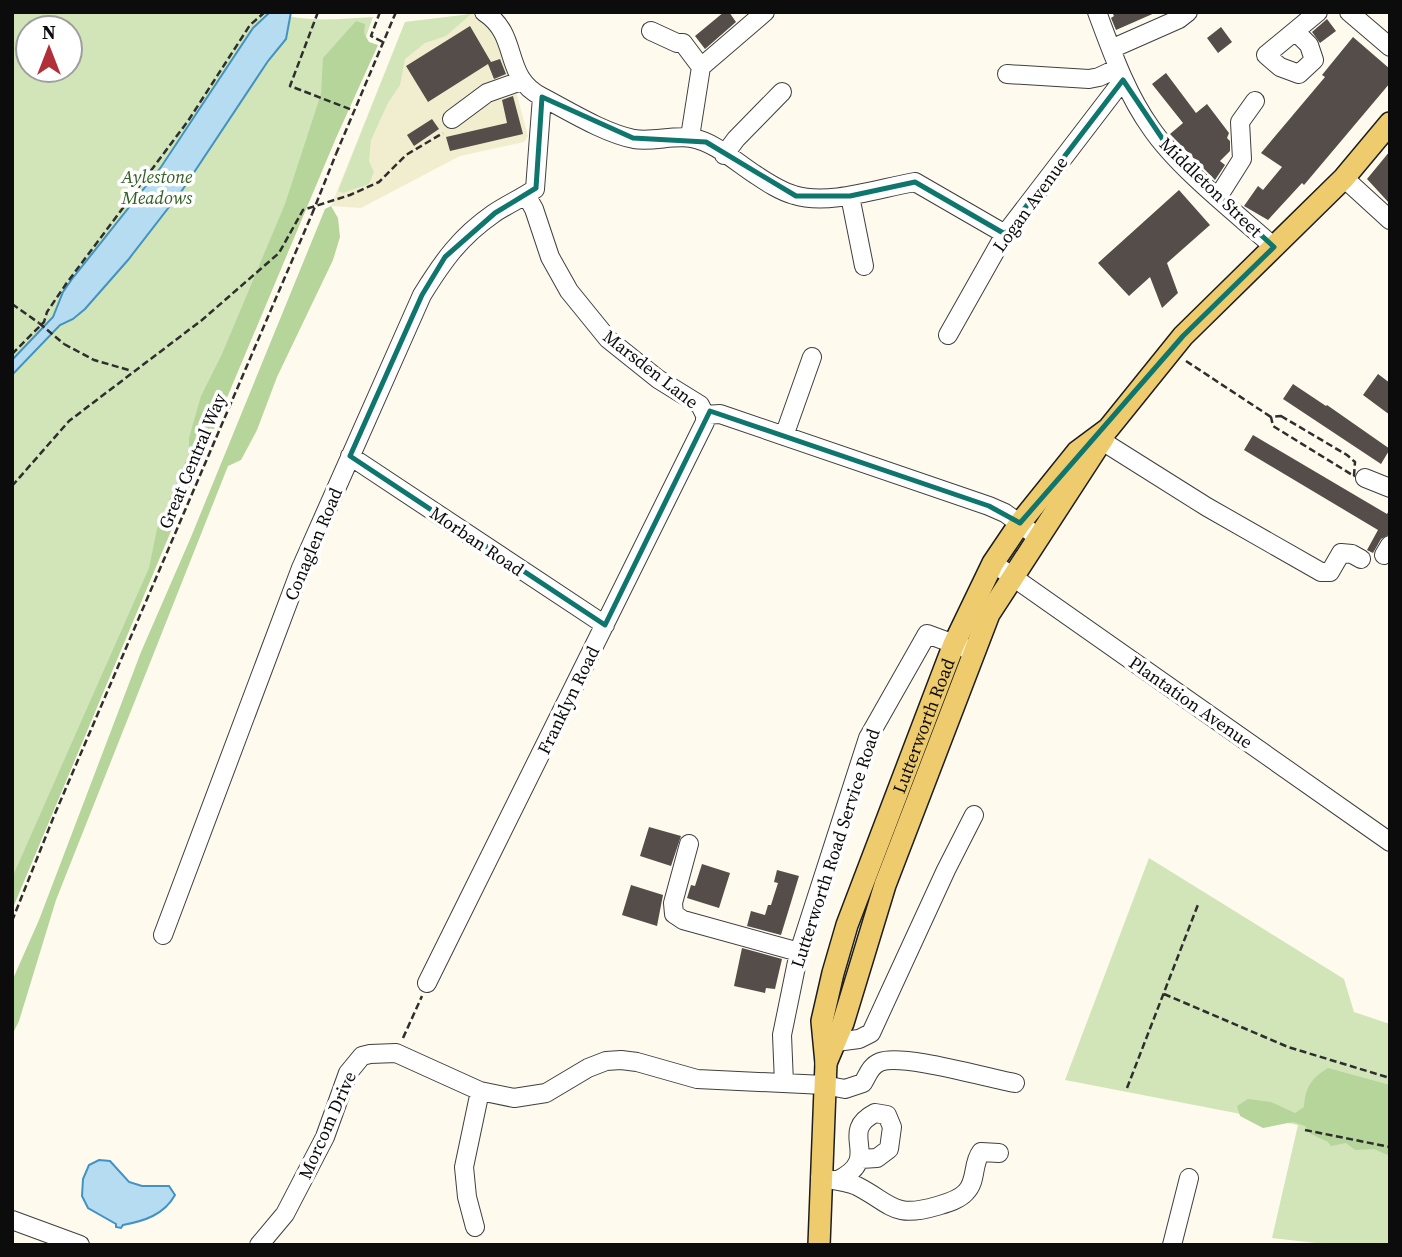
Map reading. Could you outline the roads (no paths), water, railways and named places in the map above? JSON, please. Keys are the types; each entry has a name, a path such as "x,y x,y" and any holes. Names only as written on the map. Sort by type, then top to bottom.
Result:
{"main road":[{"name":"Lutterworth Road","path":"820,1245 829,1179 824,1085 834,1029 989,614 1038,537 1077,452 1105,435 1183,336 1344,178 1390,122"},
{"name":"Lutterworth Road","path":"834,1029 833,972 847,925 954,644 993,563 1020,523 1066,480"}],"street":[{"path":"484,12 501,26 521,81 529,90 613,132 632,138 690,138 706,142 775,187 796,196 850,196 915,182 1005,234"},
{"path":"690,138 701,67 765,12"},
{"name":"Middleton Street","path":"1097,12 1121,74 1152,131 1218,197 1274,247"},
{"path":"1111,49 1179,19 1188,12"},
{"path":"1295,31 1309,46 1314,60 1299,75 1280,67 1266,55 1295,31 1318,12"},
{"path":"1349,12 1390,47"},
{"path":"651,31 677,43 683,43 701,67"},
{"path":"1007,74 1089,79 1121,74"},
{"name":"Logan Avenue","path":"948,335 1005,234 1121,74"},
{"path":"452,119 487,93 521,81"},
{"path":"724,155 782,92"},
{"path":"526,195 535,189 537,184 538,128 542,97"},
{"path":"1218,197 1242,159 1240,121 1255,101"},
{"path":"1344,178 1390,220"},
{"name":"Marsden Lane","path":"526,195 534,209 550,257 569,291 608,339 658,379 700,405 705,415 720,414 989,506 1020,523 1038,537"},
{"name":"Conaglen Road","path":"163,935 301,568 422,295 445,257 464,237 486,219 526,195"},
{"path":"850,196 864,266"},
{"path":"784,436 812,357"},
{"name":"Franklyn Road","path":"427,983 705,422 705,415"},
{"path":"1105,435 1207,507 1321,572 1330,572 1341,553 1352,554 1361,559"},
{"name":"Morban Road","path":"350,456 605,625"},
{"path":"1365,478 1390,488"},
{"name":"Plantation Avenue","path":"993,563 1390,842"},
{"name":"Lutterworth Road Service Road","path":"784,1083 782,1035 799,952 868,738 927,634 975,652"},
{"path":"834,1029 859,1039 871,1033 974,815"},
{"path":"689,844 673,903 674,914 683,920 799,952"},
{"name":"Morcom Drive","path":"259,1245 285,1214 325,1137 348,1073 355,1063 370,1054 396,1054 480,1091"},
{"path":"475,1227 467,1197 464,1167 480,1091 497,1096 531,1097 558,1087 588,1068 606,1061 621,1060 697,1079 824,1085 845,1089 863,1083 873,1066 889,1060 901,1060 1015,1083"},
{"path":"829,1179 855,1185 884,1205 898,1210 928,1209 961,1197 968,1191 981,1152 999,1153"},
{"path":"829,1179 858,1167 861,1159"},
{"path":"1172,1245 1189,1178"},
{"path":"12,1220 68,1243"}],"water":[{"path":"270,12 291,12 286,39 268,61 183,189 128,260 85,309 60,325 12,375 12,360 53,317 63,292 72,279 161,167 253,28"},
{"path":"99,1160 110,1161 129,1182 142,1186 169,1186 175,1195 165,1208 153,1216 123,1225 121,1228 116,1227 116,1224 88,1208 82,1196 83,1179 89,1165"}],"park label":[{"name":"Aylestone Meadows","path":"157,186"}]}
